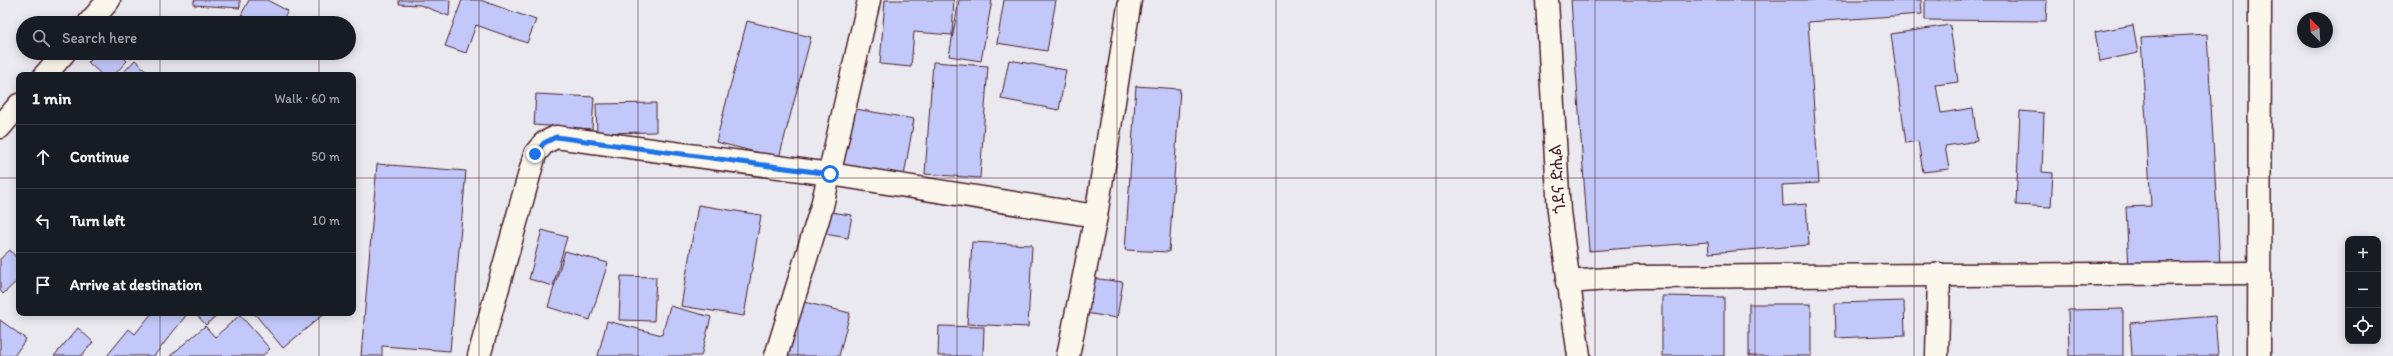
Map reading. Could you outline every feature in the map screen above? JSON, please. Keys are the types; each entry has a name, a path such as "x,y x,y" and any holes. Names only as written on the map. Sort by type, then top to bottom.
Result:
{"street":[{"path":"96,16 109,0"},
{"path":"776,356 820,214 869,0"},
{"path":"1068,356 1096,216 1130,0"},
{"name":"ጎደና ድሒል","path":"1547,0 1559,212 1567,282 1579,356"},
{"path":"2259,356 2258,273 2260,0"},
{"path":"47,72 58,60"},
{"path":"0,126 16,107"},
{"path":"479,356 535,154 544,143 556,137 830,174 1096,216"},
{"path":"1567,282 1636,277 2258,273"},
{"path":"1937,356 1939,274"}],"building":[{"path":"194,0 240,0 240,8 194,5"},
{"path":"249,0 267,0 288,11 285,16 241,15"},
{"path":"399,0 450,0 449,16 420,5 399,4"},
{"path":"462,0 480,0 536,20 527,43 476,25 466,53 445,46"},
{"path":"885,0 954,0 952,35 914,32 911,67 880,64"},
{"path":"959,0 992,0 981,61 949,56"},
{"path":"1004,0 1056,0 1047,51 997,43"},
{"path":"1571,0 1921,0 1922,14 1808,22 1819,183 1782,185 1783,206 1806,204 1809,245 1709,253 1708,242 1589,251"},
{"path":"1925,0 2047,0 2046,21 1925,20"},
{"path":"747,21 811,37 779,158 716,142"},
{"path":"1950,25 1958,82 1936,85 1941,113 1973,108 1977,141 1945,146 1949,169 1923,172 1918,141 1906,143 1891,34"},
{"path":"2133,25 2138,53 2100,61 2095,32"},
{"path":"2207,34 2220,265 2129,270 2126,207 2151,206 2141,38"},
{"path":"90,60 127,61 117,72 99,72 88,62"},
{"path":"135,60 148,72 124,72"},
{"path":"1009,60 1066,70 1059,110 1001,99"},
{"path":"933,62 988,66 980,178 925,174"},
{"path":"1136,86 1180,89 1169,252 1125,250"},
{"path":"536,94 594,97 592,129 534,125"},
{"path":"656,103 656,132 597,133 596,104"},
{"path":"844,107 914,119 904,176 834,164"},
{"path":"2020,111 2044,113 2042,172 2053,173 2051,207 2016,205"},
{"path":"377,164 466,171 450,351 382,346 382,356 361,356"},
{"path":"698,205 761,215 744,316 681,306"},
{"path":"822,211 852,215 848,238 819,233"},
{"path":"542,230 567,237 553,286 529,279"},
{"path":"972,242 1032,245 1028,327 967,324"},
{"path":"10,250 16,257 16,282 3,294 0,290 0,259"},
{"path":"565,251 608,263 590,320 548,307"},
{"path":"621,276 656,277 654,321 619,320"},
{"path":"1091,278 1123,282 1117,318 1085,313"},
{"path":"1662,296 1724,297 1724,356 1662,356"},
{"path":"791,299 850,313 839,356 778,356"},
{"path":"1904,301 1905,335 1836,338 1835,303"},
{"path":"1749,304 1811,304 1811,356 1749,356"},
{"path":"670,306 711,317 701,356 598,356 607,321 662,335"},
{"path":"2123,309 2123,356 2069,356 2068,310"},
{"path":"150,316 186,316 154,356 107,356 129,329 135,334"},
{"path":"198,316 216,316 206,325"},
{"path":"239,316 241,316 270,349 262,356 170,356 205,326 215,337"},
{"path":"256,316 321,316 283,348"},
{"path":"2215,316 2218,356 2132,356 2130,323"},
{"path":"0,320 26,339 14,356 0,356"},
{"path":"939,326 984,327 983,356 938,356"},
{"path":"78,328 93,342 81,356 54,356"}],"route":[{"path":"535,154 544,143 556,137 830,174"}]}
